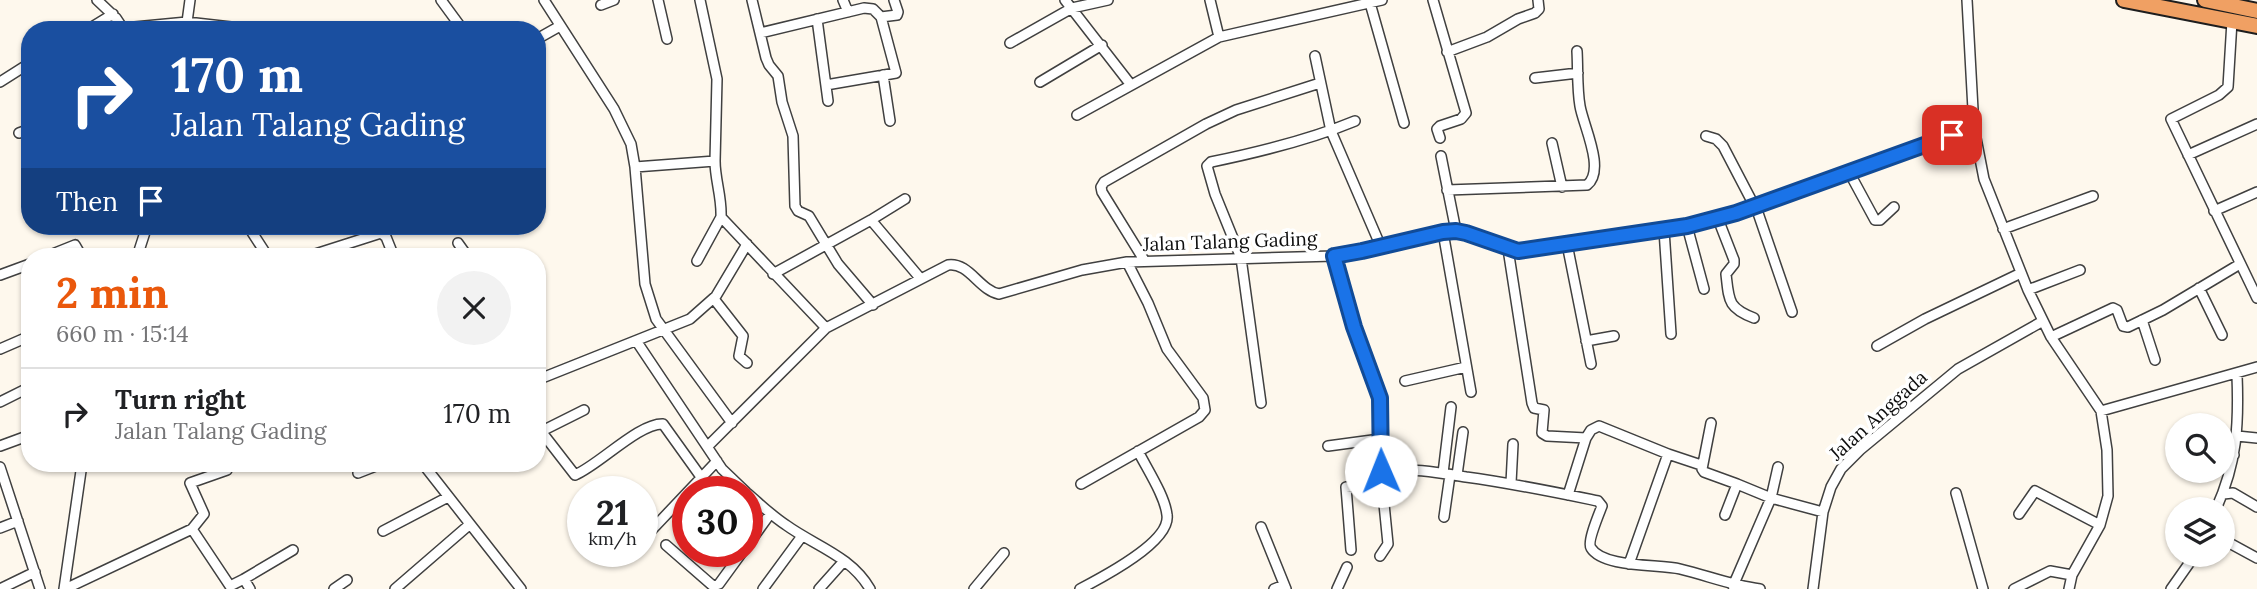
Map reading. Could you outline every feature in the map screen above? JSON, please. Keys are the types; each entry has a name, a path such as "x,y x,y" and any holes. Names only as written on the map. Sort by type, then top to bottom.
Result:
{"highway":[{"path":"2124,0 2257,26"},
{"path":"2205,0 2257,11"}],"street":[{"path":"97,0 118,21"},
{"path":"187,21 190,0"},
{"path":"441,0 456,21"},
{"path":"544,0 624,126 631,144 645,284 656,319 732,423"},
{"path":"601,5 614,0"},
{"path":"658,0 667,39"},
{"path":"697,261 721,217 722,203 715,174 718,90 699,0"},
{"path":"752,0 767,63 778,76 782,102 793,136 795,206 798,211 808,216 825,244 873,305"},
{"path":"842,0 848,12"},
{"path":"881,17 898,13 894,0"},
{"path":"1010,43 1068,4 1108,0"},
{"path":"1210,0 1219,37"},
{"path":"1077,115 1219,37 1344,4 1382,0"},
{"path":"1433,0 1466,113 1461,119 1440,125 1437,130 1440,138"},
{"path":"1447,52 1487,37 1518,19 1535,13 1539,9 1538,0"},
{"path":"1967,0 1975,128 1984,179 2028,290 2051,337 2101,411 2107,450 2108,496 2100,525 2073,575 2069,589"},
{"path":"1370,3 1404,123"},
{"path":"760,33 871,4 881,17 896,72 826,85"},
{"path":"1068,4 1132,85"},
{"path":"103,21 113,15"},
{"path":"817,19 828,101"},
{"path":"2232,21 2228,87 2219,95 2171,119 2257,298"},
{"path":"546,34 560,26"},
{"path":"1040,82 1102,45"},
{"path":"1447,190 1587,185 1594,177 1590,134 1580,108 1577,51"},
{"path":"1315,57 1331,131 1381,247"},
{"path":"0,82 21,69"},
{"path":"1535,78 1578,73"},
{"path":"883,75 890,121"},
{"path":"1144,260 1102,192 1104,182 1236,110 1320,83"},
{"path":"1261,403 1241,258 1215,194 1207,166 1211,162 1278,147 1355,121"},
{"path":"2188,155 2257,124"},
{"name":"Jalan Talang Gading","path":"708,446 826,328 948,265 958,264 991,292 1005,294 1082,270 1127,262 1334,256 1443,232 1456,231 1481,237 1508,249 1530,250 1718,219 1975,128"},
{"path":"1706,136 1716,139 1723,146 1754,207 1792,312"},
{"path":"1552,143 1562,187"},
{"path":"1441,156 1456,231"},
{"path":"635,167 715,161"},
{"path":"1849,172 1875,220 1880,220 1894,207"},
{"path":"2214,211 2257,192"},
{"path":"2003,229 2093,196"},
{"path":"773,274 905,199"},
{"path":"721,217 746,247 826,328"},
{"path":"1718,219 1734,260 1726,274 1732,305 1737,312 1754,318"},
{"path":"871,220 920,278"},
{"path":"1687,226 1704,289"},
{"path":"1664,230 1671,334"},
{"path":"1443,232 1471,392"},
{"path":"334,248 375,235"},
{"path":"458,243 462,248"},
{"path":"1567,244 1591,363"},
{"path":"546,376 690,319 713,299 746,247"},
{"path":"1508,249 1532,403 1534,408 1544,411 1542,433 1547,436 1586,438"},
{"path":"1334,256 1354,327 1380,398 1381,471 1388,544 1380,556"},
{"path":"1081,484 1199,417 1206,407 1203,398 1167,349 1149,303 1127,262"},
{"path":"2051,337 2113,308 2125,327 2240,264"},
{"path":"0,275 21,267"},
{"path":"2028,290 2080,270"},
{"path":"1877,346 1925,319 2021,273"},
{"path":"2199,288 2222,335"},
{"path":"713,299 743,336 739,356 747,363"},
{"path":"2142,320 2155,360"},
{"name":"Jalan Anggada","path":"1813,589 1823,513 1835,478 1860,450 1958,369 2043,321"},
{"path":"1586,341 1614,336"},
{"path":"0,349 21,340"},
{"path":"637,342 727,476"},
{"path":"1405,381 1466,367"},
{"path":"2101,411 2257,368"},
{"path":"2235,449 2237,375"},
{"path":"0,402 21,392"},
{"path":"1444,517 1450,474 1451,407"},
{"path":"546,426 584,410"},
{"path":"546,438 575,475 587,470 624,442 662,423 700,476"},
{"path":"1711,423 1701,465 1704,472 1771,498 1823,513"},
{"path":"1568,495 1586,438 1591,430 1599,426 1701,465"},
{"path":"1450,474 1464,432"},
{"path":"2237,436 2257,438"},
{"path":"0,446 21,438"},
{"path":"1328,446 1380,439"},
{"path":"1511,483 1513,444"},
{"path":"1080,589 1112,573 1159,537 1167,522 1165,507 1138,451"},
{"path":"1629,564 1668,454"},
{"path":"702,476 717,461"},
{"path":"0,467 40,589"},
{"path":"1733,586 1771,498 1778,467"},
{"path":"1381,471 1407,468 1450,474 1511,483 1600,503 1602,506 1590,542 1591,548 1599,555 1629,564 1678,568 1733,586 1760,589"},
{"path":"65,589 81,472"},
{"path":"65,589 192,529 204,514 190,483 221,472"},
{"path":"429,472 520,589"},
{"path":"2222,497 2226,483"},
{"path":"1351,550 1346,488 1382,484"},
{"path":"1725,515 1737,484"},
{"path":"2019,514 2035,491 2100,525"},
{"path":"1956,493 1983,589"},
{"path":"2223,494 2233,493 2257,507"},
{"path":"383,531 448,497"},
{"path":"763,507 802,536 824,546 845,561 859,573 870,589"},
{"path":"658,523 672,508"},
{"path":"763,524 770,514"},
{"path":"0,528 18,520"},
{"path":"395,589 469,525"},
{"path":"1261,527 1285,587 1273,589"},
{"path":"192,529 230,586 293,550"},
{"path":"763,589 802,536"},
{"path":"666,545 672,550"},
{"path":"2235,546 2257,558"},
{"path":"974,589 1004,553"},
{"path":"819,589 845,561"},
{"path":"691,567 713,586 719,584 731,567"},
{"path":"1337,589 1347,567"},
{"path":"2171,589 2187,567"},
{"path":"2014,589 2050,571 2073,575"},
{"path":"0,589 35,572"},
{"path":"244,579 250,589"},
{"path":"334,589 347,580"}],"route":[{"path":"1381,471 1380,398 1354,327 1334,256 1443,232 1466,233 1518,251 1687,226 1736,213 1952,135"}]}
